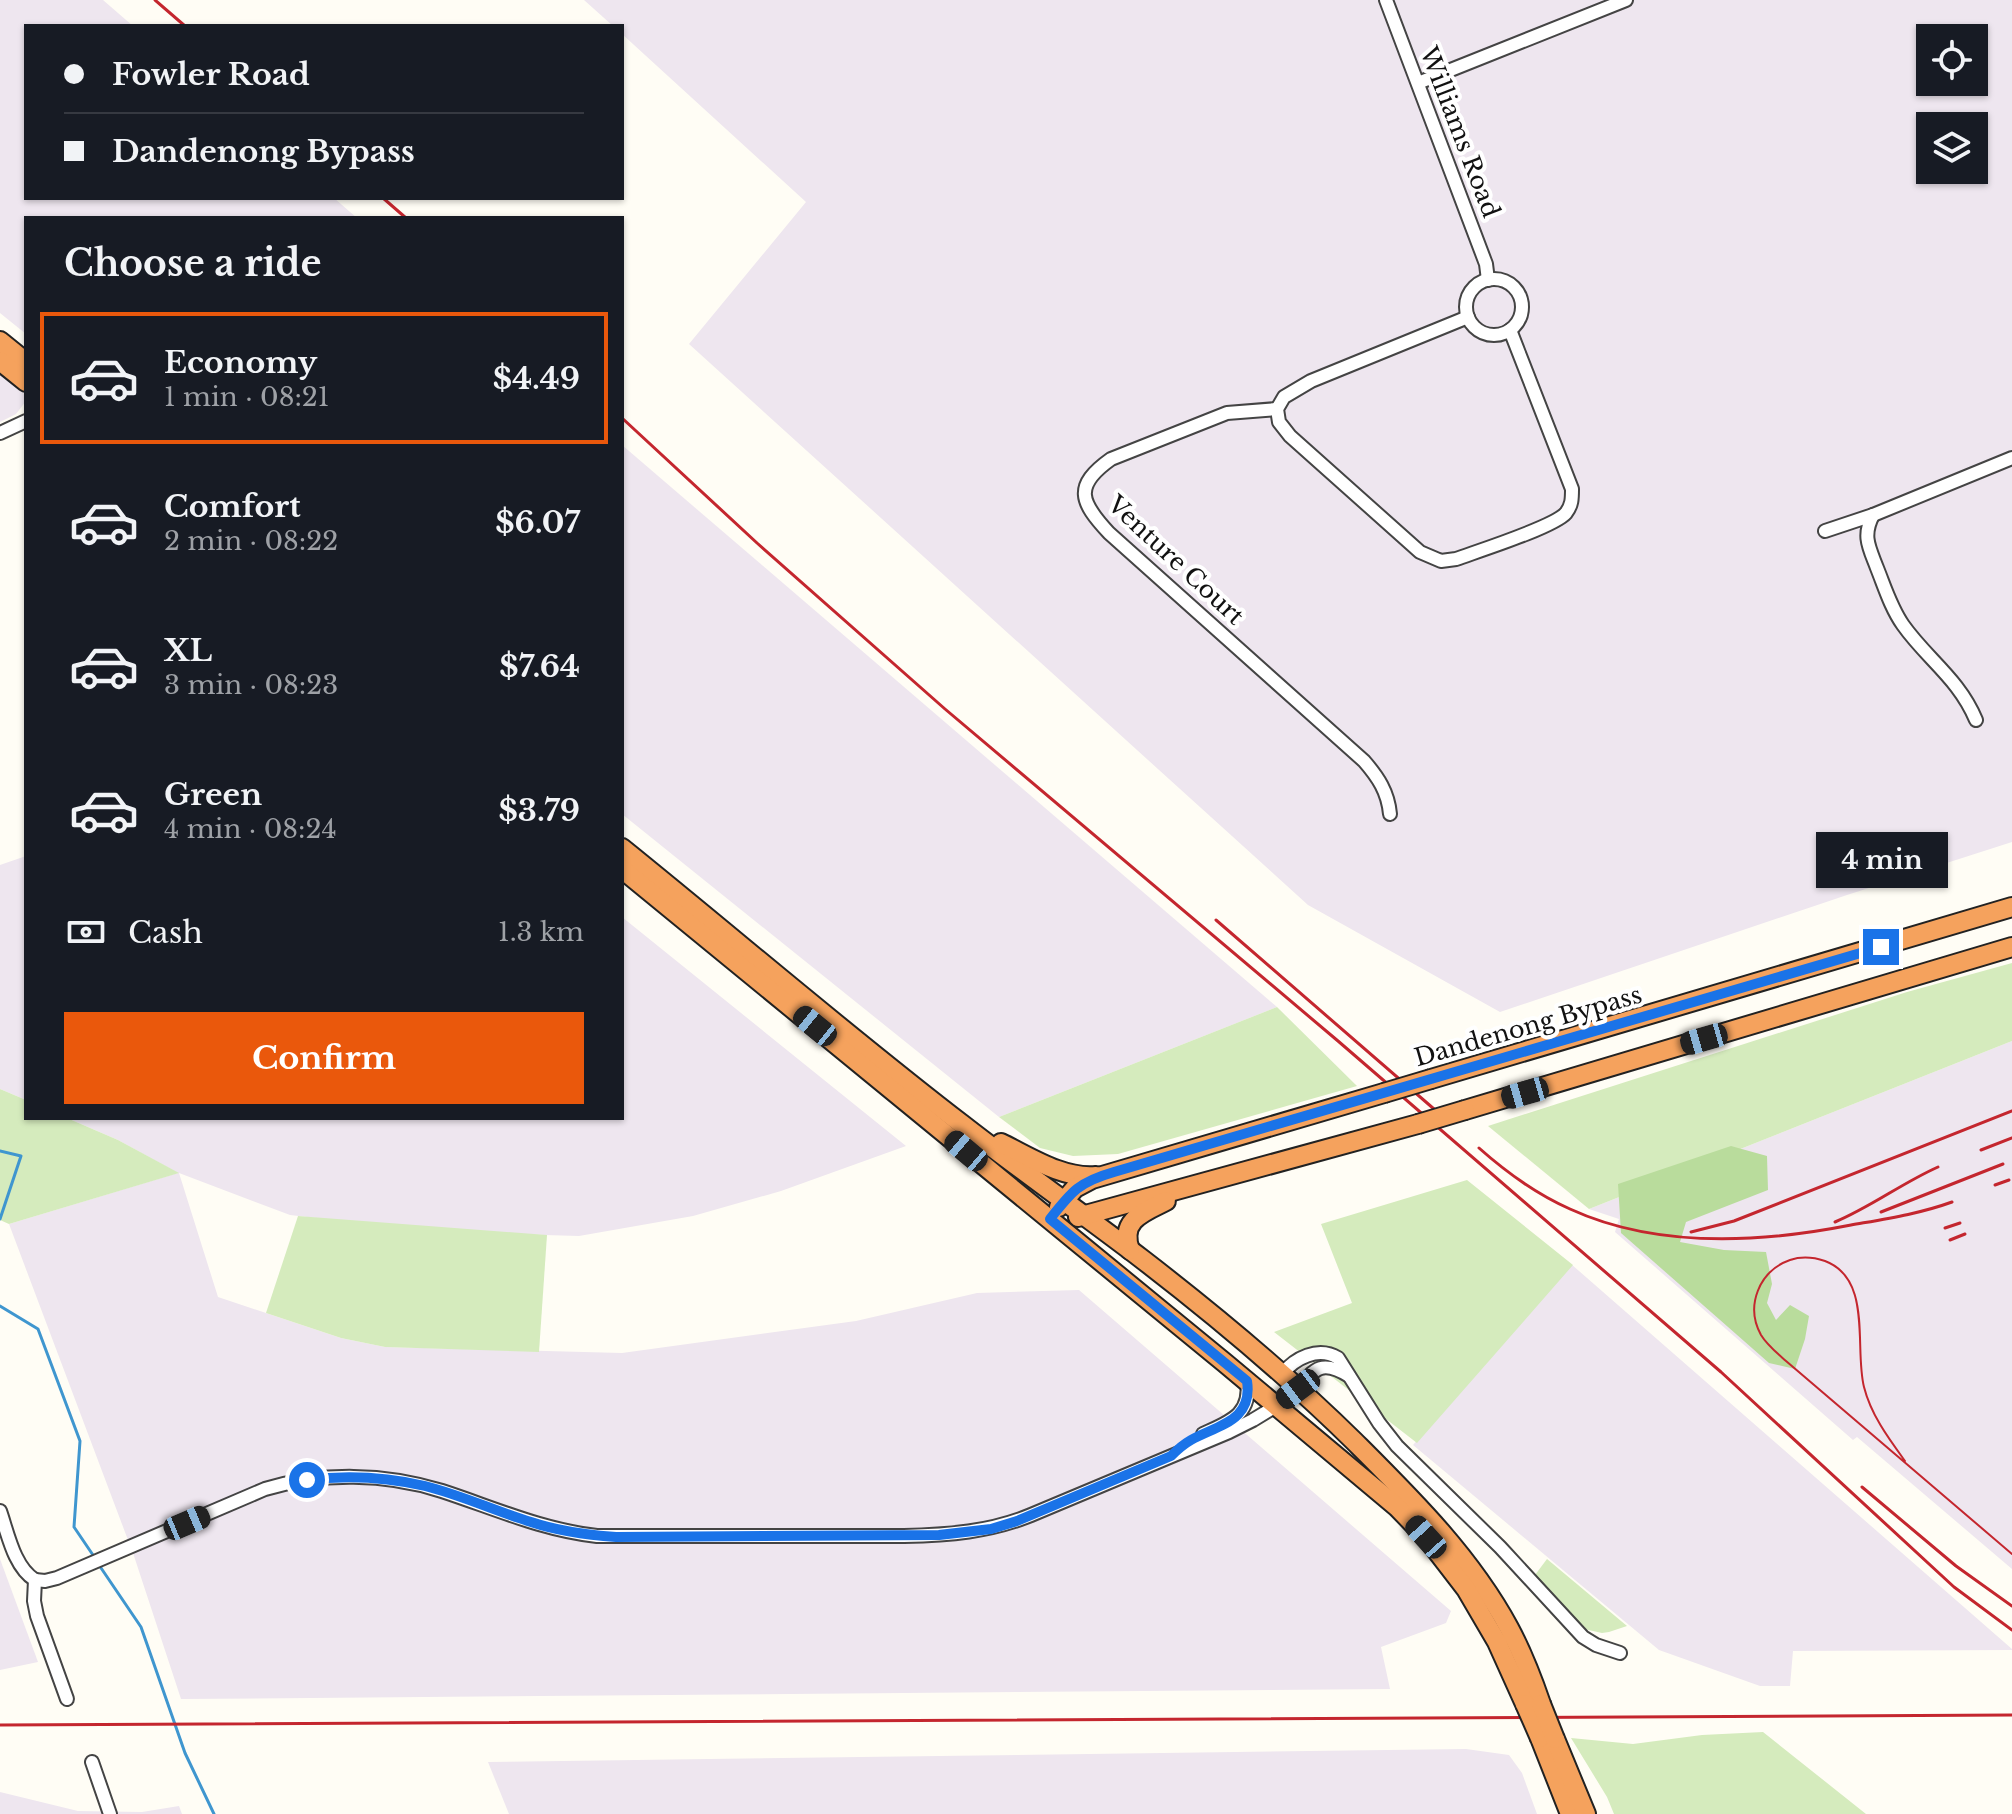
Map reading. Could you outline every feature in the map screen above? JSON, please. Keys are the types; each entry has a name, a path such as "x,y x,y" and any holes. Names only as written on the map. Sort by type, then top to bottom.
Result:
{"highway":[{"path":"0,341 24,360"},
{"path":"0,361 24,380"},
{"path":"624,850 1052,1221 1379,1492 1426,1537 1466,1589 1533,1704"},
{"path":"624,871 842,1039 1065,1200 1246,1342 1388,1475 1437,1526 1490,1596 1509,1629 1533,1704 1548,1738 1588,1814"},
{"name":"Dandenong Bypass","path":"1052,1221 1065,1200 1081,1184 1101,1175 2012,907"},
{"path":"1052,1221 1418,1124 2012,947"},
{"path":"962,1124 1068,1174 1081,1177 1101,1175"},
{"path":"1136,1255 1126,1233 1132,1221 1212,1179"},
{"path":"1276,1406 1282,1374"},
{"path":"1276,1406 1298,1389"},
{"path":"1548,1738 1570,1814"}],"street":[{"name":"Williams Road","path":"1386,0 1486,264 1488,280"},
{"path":"1418,83 1626,0"},
{"path":"1498,279 1507,282 1520,297 1520,316 1510,330 1501,334 1482,332 1474,327 1468,317 1467,298 1480,283 1498,279"},
{"path":"1468,317 1311,381 1284,397 1277,409 1279,422 1290,436 1420,552 1441,561 1456,559 1547,524 1564,515 1572,503 1572,489 1510,330"},
{"name":"Venture Court","path":"1277,409 1227,413 1111,459 1086,482 1085,497 1091,514 1109,533 1364,761 1379,778 1389,799 1390,814"},
{"path":"0,433 24,422"},
{"path":"1825,531 1873,515 2012,458"},
{"path":"1873,515 1867,525 1866,540 1893,609 1905,628 1953,681 1976,720"},
{"path":"1282,1374 1297,1360 1323,1353 1338,1358 1397,1446 1500,1547 1576,1631 1593,1644 1620,1653"},
{"path":"1298,1389 1320,1367 1338,1370 1351,1378"},
{"path":"1171,1456 1191,1440 1240,1414 1248,1399 1247,1381"},
{"path":"0,1511 20,1565 35,1580 50,1580 81,1568 265,1489 341,1477 378,1478 424,1486 532,1523 597,1536 939,1535 991,1529 1017,1521 1242,1426 1276,1406"},
{"path":"35,1580 37,1616 67,1699"},
{"path":"92,1762 110,1814"}],"shaded area":[{"path":"0,0 103,0 131,24 24,24 24,200 336,200 355,216 24,216 24,332 0,313"},
{"path":"584,0 2012,0 2012,842 1500,1012 1308,905 689,344 806,202 624,36 624,24 611,24"},
{"path":"0,372 23,391 24,404 16,414 0,422"},
{"path":"624,447 1277,1007 999,1117 624,816"},
{"path":"24,857 24,1099 0,1089 0,865"},
{"path":"624,919 906,1146 781,1191 693,1216 579,1236 510,1234 290,1215 179,1173 218,1297 341,1338 385,1347 622,1353 856,1321 977,1293 1079,1290 1451,1611 1446,1623 1381,1647 1390,1689 181,1699 134,1556 9,1224 178,1173 118,1140 72,1120 624,1120"},
{"path":"2012,1041 2012,1569 1857,1437 1853,1440 1615,1232 1619,1219 1589,1209"},
{"path":"1571,1264 2012,1650 1793,1651 1790,1686 1760,1686 1659,1650 1413,1445"},
{"path":"0,1559 38,1662 0,1670"},
{"path":"1466,1749 1509,1755 1522,1773 1537,1814 509,1814 488,1762"},
{"path":"0,1792 78,1811 142,1812 179,1806 182,1814 0,1814"}],"green space":[{"path":"2012,963 2012,1041 1589,1209 1488,1126 1907,992"},
{"path":"1277,1007 1357,1086 1118,1154 1073,1156 1040,1148 999,1117"},
{"path":"0,1089 24,1099 24,1120 72,1120 118,1140 179,1173 9,1224 0,1220"},
{"path":"1731,1146 1767,1156 1768,1190 1686,1222 1680,1242 1724,1250 1766,1252 1772,1284 1767,1303 1776,1320 1790,1305 1809,1316 1795,1369 1769,1363 1621,1233 1618,1184"},
{"path":"1467,1180 1573,1265 1417,1443 1274,1332 1352,1303 1321,1224"},
{"path":"298,1216 547,1235 539,1352 385,1347 341,1338 266,1313"},
{"path":"1547,1559 1627,1626 1602,1633 1584,1629 1535,1575"},
{"path":"1763,1732 1866,1814 1614,1814 1571,1738 1633,1744 1702,1735"}],"waterway":[{"path":"0,1151 21,1156 0,1219"},
{"path":"0,1306 38,1329 80,1441 74,1527 95,1558"},
{"path":"99,1565 141,1627 185,1753 214,1814"}],"tram line":[{"path":"1905,1461 1881,1426 1867,1397 1861,1371 1859,1316 1850,1283 1840,1270 1825,1261 1799,1258 1779,1265 1763,1281 1755,1301 1756,1324 1766,1342 2012,1554"}],"railway":[{"path":"155,0 183,24"},
{"path":"385,200 404,216"},
{"path":"624,420 757,543 945,709 1338,1041 1721,1372 1954,1587 2012,1630"},
{"path":"1216,920 1449,1122"},
{"path":"1691,1232 1734,1221 2012,1111"},
{"path":"1981,1150 2012,1138"},
{"path":"1479,1148 1522,1182 1570,1209 1603,1222 1673,1236 1709,1239 1781,1236 1889,1218 1952,1202"},
{"path":"1881,1212 2003,1164"},
{"path":"1835,1222 1938,1167"},
{"path":"1995,1185 2009,1180"},
{"path":"1945,1228 1960,1223"},
{"path":"1950,1240 1965,1234"},
{"path":"1862,1487 1956,1566 2012,1606"},
{"path":"0,1725 2012,1715"}],"route":[{"path":"307,1480 359,1477 411,1483 545,1526 597,1536 939,1535 991,1529 1017,1521 1171,1456 1191,1440 1237,1416 1248,1399 1247,1381 1050,1219 1081,1184 1881,947"}]}
